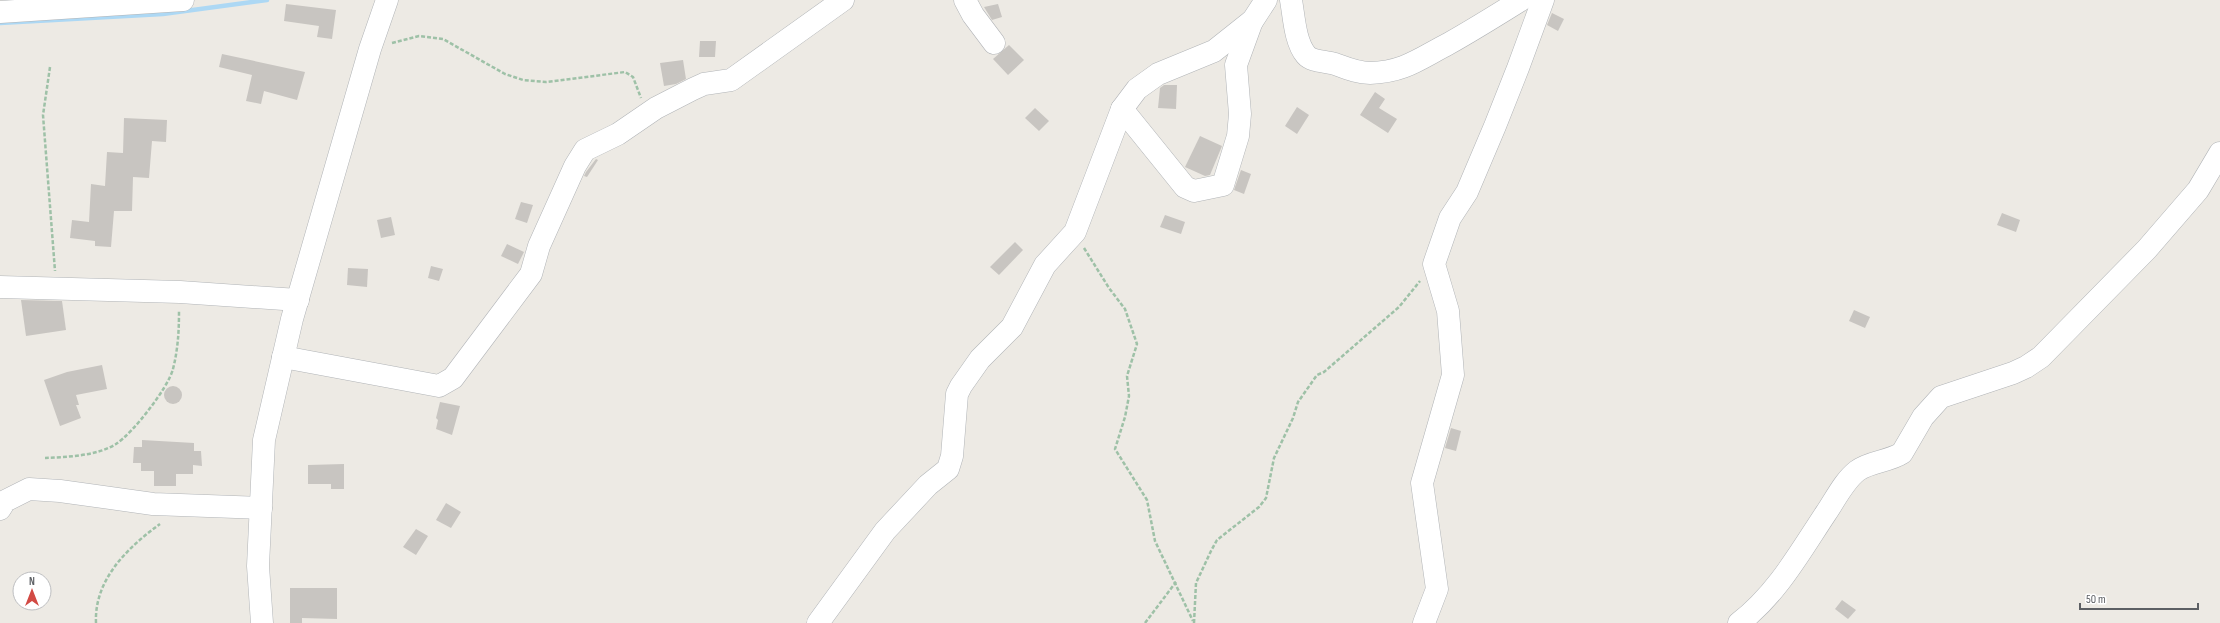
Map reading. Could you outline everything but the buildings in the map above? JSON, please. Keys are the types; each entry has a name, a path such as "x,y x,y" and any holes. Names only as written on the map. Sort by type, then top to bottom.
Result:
{"street":[{"path":"0,12 183,0"},
{"path":"262,623 258,566 264,440 298,300 370,49 387,0"},
{"path":"283,357 439,386 453,378 531,274 539,246 575,166 585,150 618,134 647,115 704,84 731,80 843,0"},
{"path":"965,0 973,15 994,43"},
{"path":"1122,109 1185,186 1194,191 1223,186 1238,136 1240,114 1236,65 1252,20 1266,0"},
{"path":"1291,0 1301,44 1306,55 1311,60 1327,61 1356,72 1369,73 1395,70 1420,61 1473,32 1521,0"},
{"path":"1424,623 1437,589 1422,483 1453,375 1448,311 1434,264 1450,218 1467,192 1518,68 1543,0"},
{"path":"818,623 886,531 928,485 948,468 952,456 957,394 980,359 1012,327 1045,265 1075,232 1122,109 1137,89 1158,74 1214,51 1252,20"},
{"path":"1739,623 1751,614 1779,584 1856,471 1868,465 1902,453 1923,417 1941,397 2013,373 2026,367 2041,357 2152,243 2198,190 2220,153"},
{"path":"0,288 56,288 180,292 298,300"},
{"path":"0,509 5,501 29,489 60,491 153,504 261,508"}],"path":[{"path":"370,49 419,36 429,36 443,39 505,74 523,80 546,82 625,72 634,77 647,115"},
{"path":"50,67 43,115 56,288"},
{"path":"1075,232 1109,288 1125,309 1134,331 1137,344 1127,376 1129,396 1125,417 1116,440 1115,448 1147,500 1155,541 1176,582 1194,623"},
{"path":"1194,623 1196,583 1204,564 1218,540 1259,506 1266,498 1274,458 1293,418 1298,402 1317,375 1324,372 1398,307 1434,264"},
{"path":"45,458 97,451 116,444 131,432 160,393 172,370 179,340 180,292"},
{"path":"96,623 96,606 103,585 114,566 150,531 162,522"},
{"path":"1145,623 1176,582"}],"waterway":[{"path":"0,23 163,14 267,0"}]}
